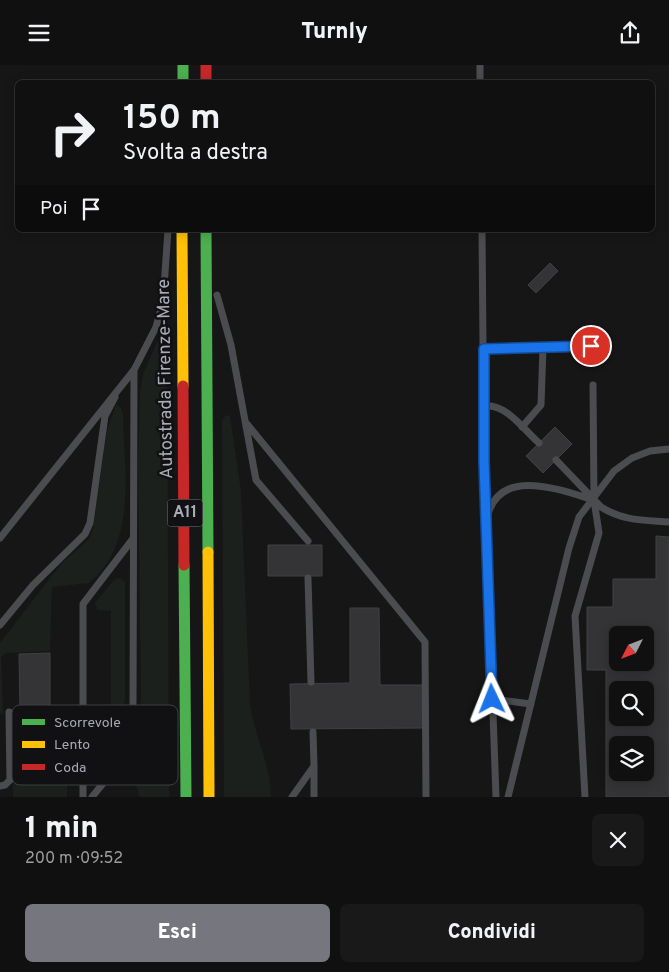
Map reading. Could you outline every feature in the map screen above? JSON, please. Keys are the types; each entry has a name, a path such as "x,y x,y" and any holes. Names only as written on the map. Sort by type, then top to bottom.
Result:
{"highway":[{"path":"181,65 183,80"},
{"path":"206,65 206,80"},
{"name":"Autostrada Firenze-Mare","path":"182,232 186,797"},
{"name":"A11","path":"206,232 209,797"}],"lane":[{"path":"179,80 181,65"},
{"path":"480,65 480,80"},
{"path":"0,538 120,385 134,370 156,327 163,302 168,232"},
{"path":"482,232 484,406 496,797"},
{"path":"205,253 231,345 256,480 308,541"},
{"path":"484,349 591,346"},
{"path":"522,427 541,405 543,347"},
{"path":"133,705 134,370"},
{"path":"0,625 33,585 85,534 90,523 105,417 120,385"},
{"path":"586,797 575,616 599,533 594,500 593,385"},
{"path":"484,406 497,406 539,443"},
{"path":"247,424 425,641 426,797"},
{"path":"508,797 574,529 579,517 622,463 650,451 669,449"},
{"path":"556,460 601,507 620,517 669,521"},
{"path":"487,525 492,503 498,494 506,488 540,486 594,500"},
{"path":"83,705 83,604 132,540"},
{"path":"308,578 311,682"},
{"path":"492,699 531,704"},
{"path":"0,786 6,785 10,780 9,712"},
{"path":"313,731 314,797"},
{"path":"292,797 314,766"},
{"path":"92,797 102,785"}],"shaded area":[{"path":"164,333 167,338 169,705 140,705 138,465 140,392 143,374 157,342"},
{"path":"116,405 121,407 123,414 126,482 122,527 115,548 105,567 89,583 52,587 50,651 6,653 1,657 3,714 0,714 0,643 61,564 89,539 93,529 107,430"},
{"path":"226,415 230,416 241,491 250,704 268,773 271,797 224,797 222,420"},
{"path":"119,578 125,582 124,705 111,705 111,611 97,610 95,603 114,580"},
{"path":"13,785 67,785 67,797 13,797"},
{"path":"136,785 169,785 169,797 140,797"}],"building":[{"path":"550,263 558,271 536,293 528,285"},
{"path":"555,427 572,444 543,473 526,456"},
{"path":"656,536 669,537 669,797 606,797 606,670 587,670 587,607 613,607 613,579 656,579"},
{"path":"268,545 322,545 322,576 268,576"},
{"path":"350,608 379,608 380,685 424,685 425,728 291,729 290,684 350,683"},
{"path":"50,653 50,705 20,705 19,654"}],"traffic: fast":[{"path":"183,65 183,80"},
{"path":"206,232 208,552"},
{"path":"184,565 186,797"}],"traffic: slow":[{"path":"182,232 183,386"},
{"path":"208,552 209,797"}],"traffic: jam":[{"path":"206,65 206,80"},
{"path":"183,386 184,565"}],"route":[{"path":"492,699 484,461 484,349 591,346"}]}
